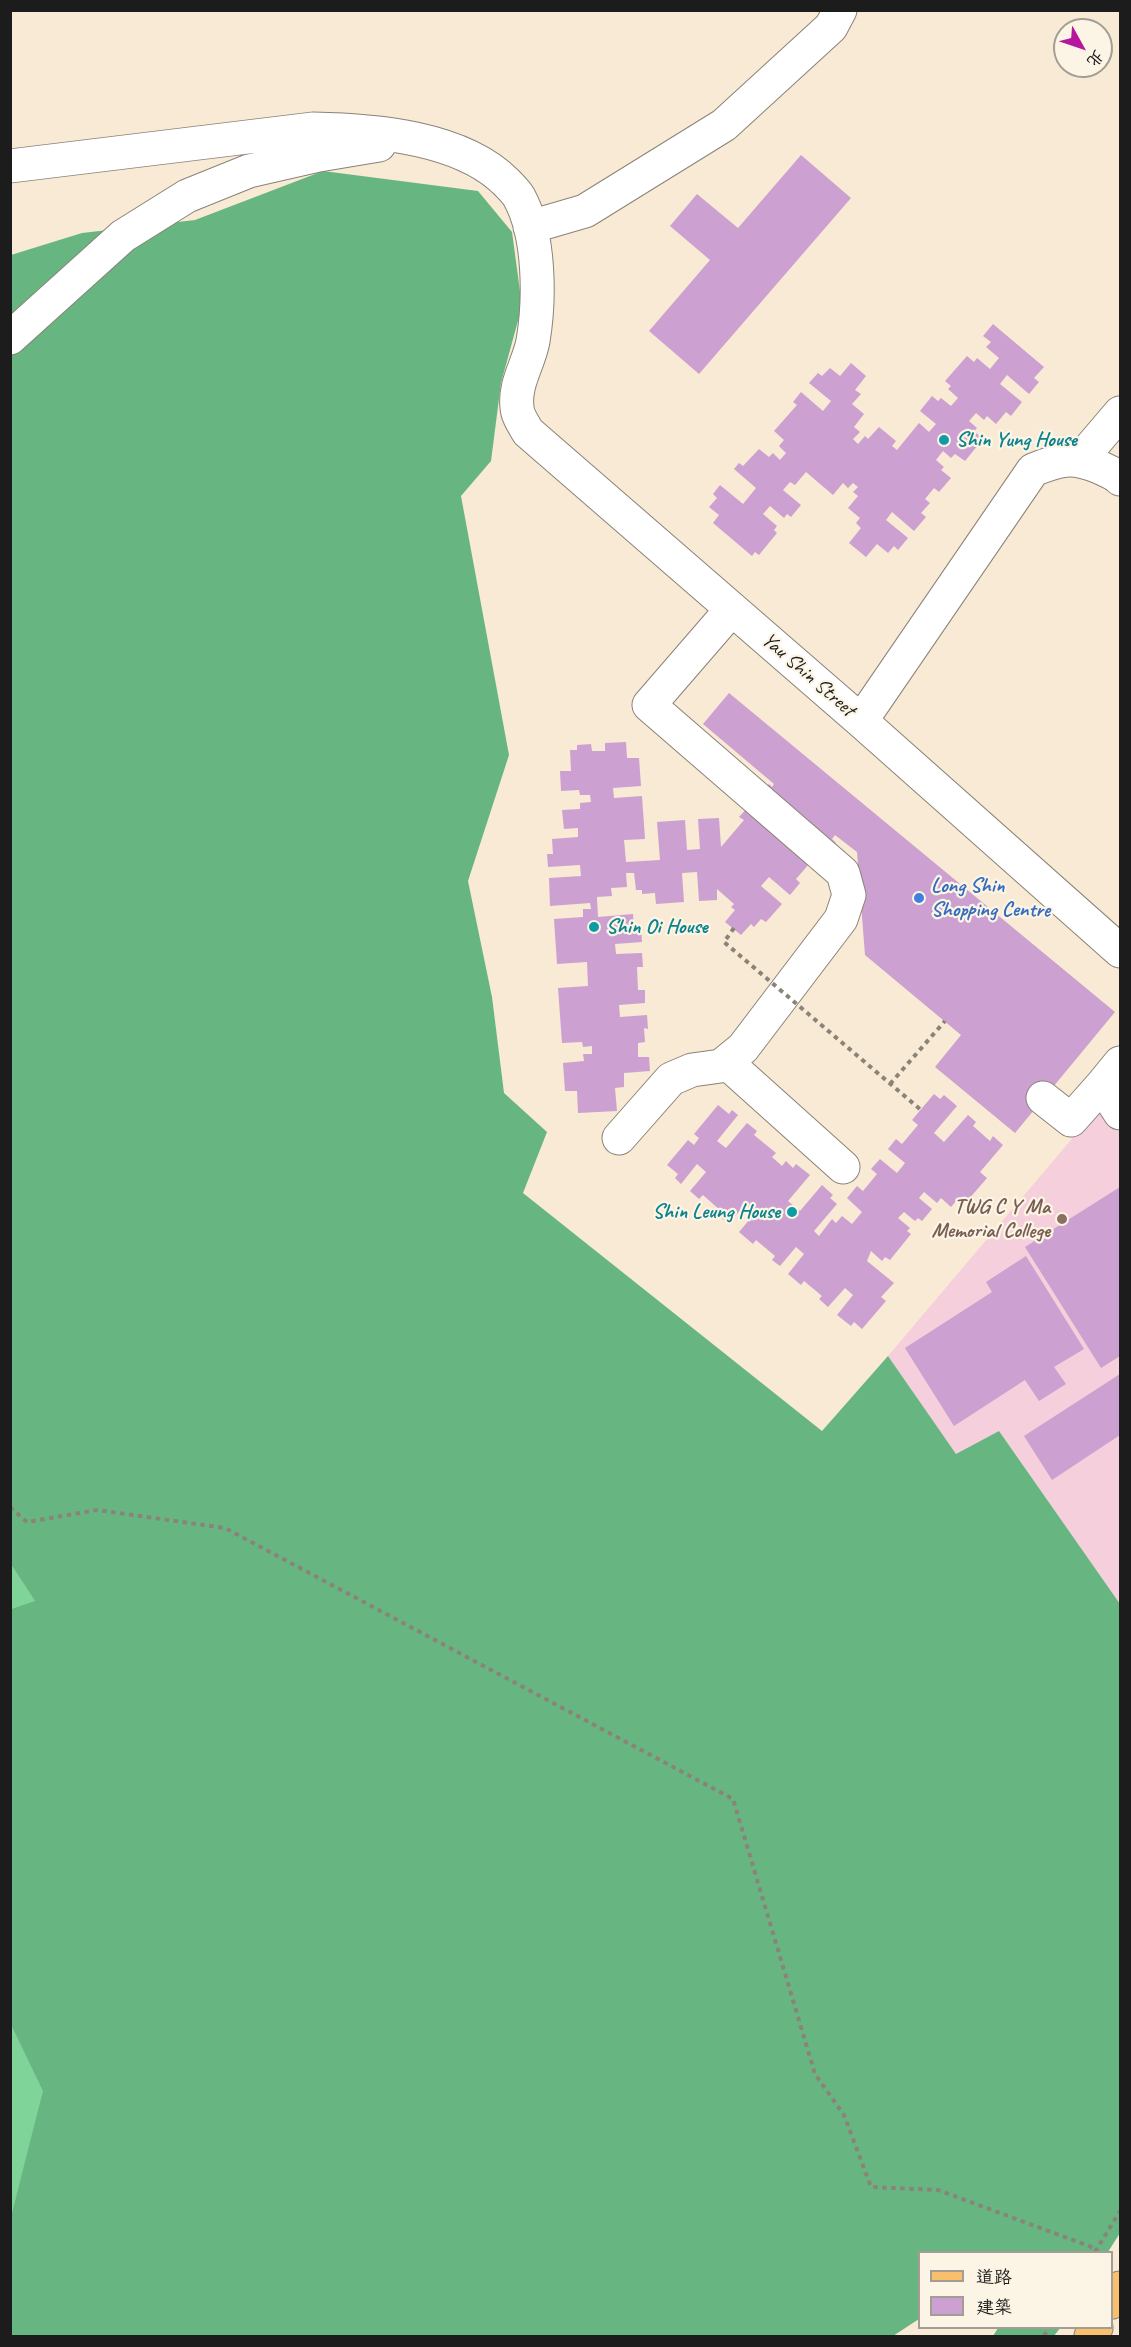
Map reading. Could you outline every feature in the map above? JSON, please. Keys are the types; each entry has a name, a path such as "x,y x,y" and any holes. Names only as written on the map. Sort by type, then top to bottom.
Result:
{"street":[{"path":"10,166 313,129 351,130 416,139 473,158 498,174 518,196 530,227 585,212 724,124 831,27 840,10"},
{"path":"10,339 123,236 187,196 249,171 320,155 416,139"},
{"name":"Yau Shin Street","path":"530,227 535,259 537,311 533,343 518,388 517,408 528,432 861,721 1120,951"},
{"path":"1080,460 1120,412"},
{"path":"861,721 1033,470 1055,461 1080,460 1115,474 1120,479"},
{"path":"619,1138 671,1079 692,1070 721,1066 743,1048 842,919 849,895 843,873 649,705 732,609"},
{"path":"726,1062 843,1167"},
{"path":"1043,1098 1071,1120 1111,1074"},
{"path":"1111,1074 1120,1113"}],"path":[{"path":"734,928 724,942 921,1110"},
{"path":"890,1084 945,1021"},
{"path":"10,1508 27,1522 97,1510 225,1528 733,1799 815,2074 844,2115 871,2187 938,2190 1096,2251 1120,2211"}],"shaded area":[{"name":"TWG C Y Ma Memorial College","path":"1120,1082 1120,1604 999,1431 956,1455 888,1356"}],"green space":[{"path":"323,171 478,191 512,232 522,306 501,383 491,461 461,496 509,755 468,881 492,997 504,1093 547,1132 523,1193 822,1431 888,1356 956,1454 999,1431 1120,1604 1120,2233 1109,2251 918,2251 918,2320 893,2336 11,2336 11,2216 43,2091 11,2025 11,1609 35,1601 10,1563 11,255 82,233 195,220"},
{"path":"10,1563 36,1602 10,1609"},
{"path":"11,2025 44,2091 11,2216"},
{"path":"997,2329 1059,2329 1054,2336 993,2336"}],"building":[{"path":"801,155 851,198 699,374 649,331 710,260 670,226 697,194 738,228"},
{"name":"Shin Yung House","path":"993,324 1044,367 1034,378 1039,382 1029,394 1007,375 1000,384 1022,402 1011,416 1006,412 996,424 987,416 984,420 976,413 969,421 977,428 974,431 983,439 965,461 955,454 951,458 943,451 936,460 944,467 941,470 951,478 939,492 934,488 925,499 930,503 921,513 926,517 914,531 892,512 886,520 908,538 898,550 894,546 888,553 877,544 866,557 849,543 861,528 856,523 860,518 848,508 858,496 853,492 858,487 853,483 848,488 843,483 833,495 806,472 795,485 790,482 783,490 801,505 791,517 787,514 784,518 770,506 763,514 777,526 774,530 777,533 759,555 755,552 752,556 713,523 719,515 709,507 717,498 713,494 720,485 743,504 756,488 734,469 739,463 743,466 759,449 769,457 773,453 780,460 786,453 779,446 784,440 774,431 797,405 793,402 801,392 823,411 831,401 809,383 818,373 822,376 830,368 840,376 851,363 866,376 855,390 861,394 852,404 864,414 854,427 860,432 853,439 858,444 865,436 868,439 879,427 896,441 892,446 897,450 919,423 929,432 936,424 920,411 932,396 938,401 941,398 951,406 958,398 948,389 951,386 945,381 967,356 974,362 977,358 990,369 999,358 986,347 991,342 983,336"},
{"path":"729,693 1115,1012 1015,1133 935,1067 961,1035 865,955 857,852 835,835 832,839 836,843 809,864 796,879 800,883 790,895 769,877 761,886 782,904 766,922 761,919 754,927 751,924 741,935 725,922 735,910 731,907 734,904 717,889 717,900 699,901 697,872 682,873 684,902 656,904 655,893 642,894 642,890 636,890 634,873 626,873 627,887 611,888 612,896 597,897 598,917 633,914 634,928 641,927 642,942 615,944 616,954 642,953 643,967 637,967 638,990 645,990 645,1003 619,1005 620,1017 647,1015 648,1029 644,1028 645,1042 638,1043 638,1057 649,1057 650,1071 624,1073 624,1087 615,1088 617,1111 578,1113 577,1091 565,1091 563,1063 584,1061 583,1054 592,1054 592,1046 583,1047 582,1042 562,1043 558,988 588,986 587,962 557,964 554,919 583,917 583,909 591,909 590,903 550,906 549,878 581,876 580,865 548,867 547,854 553,854 552,839 578,837 578,828 564,829 562,810 580,809 580,803 591,802 590,795 580,795 579,790 561,791 560,771 571,771 570,750 577,750 577,745 591,744 592,751 605,751 605,743 626,742 627,758 639,758 641,786 613,788 614,798 642,796 645,839 624,840 626,862 660,860 657,822 685,820 687,850 700,849 698,819 719,818 721,847 744,820 739,817 769,784 772,787 774,784 703,724"},
{"name":"Shin Leung House","path":"934,1094 940,1099 944,1095 957,1106 934,1133 944,1142 968,1115 976,1122 973,1126 990,1141 993,1136 1003,1145 980,1172 987,1178 962,1207 956,1201 951,1207 941,1198 937,1203 924,1192 919,1198 932,1209 922,1221 918,1218 915,1221 904,1212 898,1218 910,1228 907,1231 911,1234 890,1260 885,1257 882,1261 871,1251 867,1261 894,1283 881,1297 886,1301 862,1329 854,1322 851,1326 837,1315 853,1295 845,1288 828,1307 819,1299 822,1296 804,1281 801,1285 788,1274 804,1254 796,1247 780,1266 772,1260 775,1256 756,1240 753,1244 739,1232 755,1213 745,1204 729,1224 718,1215 721,1211 703,1195 699,1199 690,1191 706,1172 697,1164 681,1184 675,1178 678,1174 667,1165 688,1140 694,1145 699,1138 694,1134 718,1105 729,1114 732,1110 738,1115 717,1141 726,1148 747,1123 757,1131 754,1135 776,1153 772,1157 782,1166 786,1161 793,1168 796,1164 810,1175 788,1201 800,1211 822,1185 833,1195 830,1198 837,1204 814,1231 819,1236 832,1219 836,1223 842,1216 852,1224 862,1212 847,1198 857,1186 863,1191 877,1174 871,1169 880,1159 897,1173 905,1163 888,1149 896,1139 902,1144 918,1125 912,1120"},
{"path":"1120,1187 1120,1356 1101,1368 1025,1247"},
{"path":"1026,1256 1084,1349 1054,1367 1066,1384 1039,1401 1025,1380 954,1426 905,1348 992,1292 986,1282"},
{"path":"1120,1374 1120,1435 1052,1480 1024,1436"}],"place":[{"name":"Shin Yung House","path":"944,440"},
{"name":"Long Shin Shopping Centre","path":"919,898"},
{"name":"Shin Oi House","path":"594,927"},
{"name":"Shin Leung House","path":"792,1212"},
{"name":"TWG C Y Ma Memorial College","path":"1062,1219"}]}
